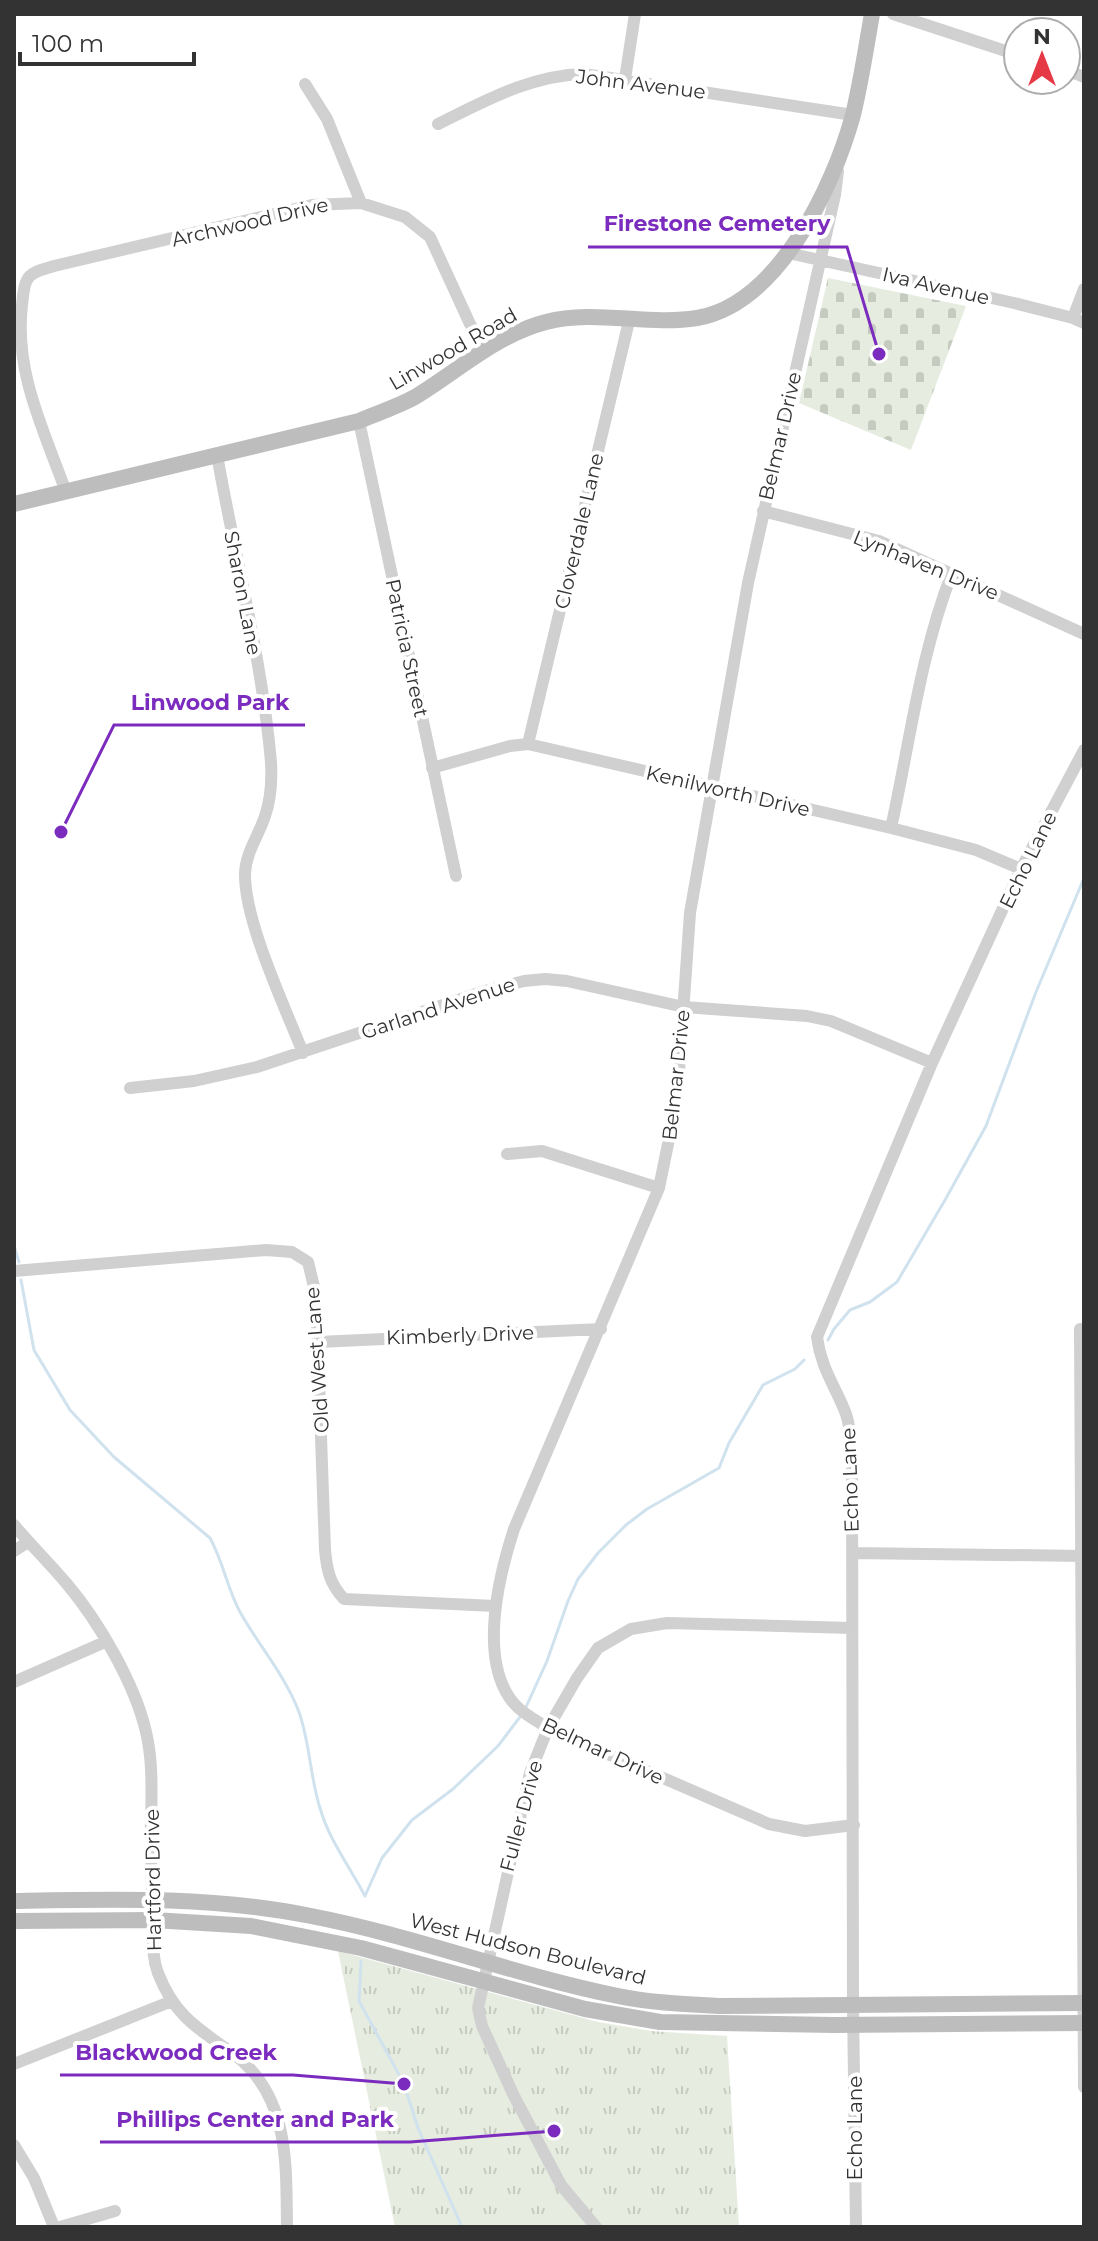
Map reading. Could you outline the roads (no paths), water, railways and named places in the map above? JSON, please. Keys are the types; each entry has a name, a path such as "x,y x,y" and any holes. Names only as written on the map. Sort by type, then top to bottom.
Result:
{"main road":[{"name":"Linwood Road","path":"14,504 359,421 412,398 485,349 547,321 573,317 678,320 715,314 736,305 755,291 788,253 841,152 853,115 872,14"},
{"name":"West Hudson Boulevard","path":"14,1901 151,1899 244,1905 310,1915 606,1993 662,2003 721,2006 1083,2003"},
{"name":"West Hudson Boulevard","path":"14,1921 153,1920 251,1926 313,1937 585,2009 646,2020 701,2025 1083,2023"}],"street":[{"path":"625,79 635,14"},
{"path":"893,14 1002,50"},
{"name":"John Avenue","path":"438,124 547,77 584,74 853,115"},
{"path":"305,84 327,119 361,203"},
{"name":"Belmar Drive","path":"841,152 821,260 763,511 690,913 677,1100 659,1188 514,1529 495,1606 496,1657 501,1680 510,1699 528,1716 548,1728 769,1824 805,1831 854,1825"},
{"name":"Archwood Drive","path":"66,492 31,395 20,349 27,279 54,266 312,205 361,203 405,217 430,237 470,324 485,349"},
{"name":"Iva Avenue","path":"788,253 1078,320"},
{"path":"1078,320 1084,289"},
{"name":"Cloverdale Lane","path":"528,744 630,317"},
{"name":"Patricia Street","path":"359,421 456,876"},
{"name":"Sharon Lane","path":"217,455 261,681 271,769 265,816 248,855 245,874 248,896 269,966 303,1053"},
{"name":"Lynhaven Drive","path":"763,511 868,537 1084,634"},
{"path":"891,828 924,659 936,614 952,573"},
{"name":"Kenilworth Drive","path":"432,768 510,746 528,744 891,828 976,850 1021,869"},
{"name":"Echo Lane","path":"856,2227 849,1428 848,1417 832,1388 817,1337 932,1063 1021,869 1084,750"},
{"name":"Garland Avenue","path":"130,1088 194,1081 303,1053 485,991 524,981 567,981 684,1007 807,1016 831,1021 932,1063"},
{"path":"507,1154 542,1151 659,1188"},
{"name":"Old West Lane","path":"14,1271 266,1250 292,1252 308,1262 316,1295 325,1550 332,1587 344,1599 495,1606"},
{"name":"Kimberly Drive","path":"318,1342 601,1329"},
{"path":"1080,1329 1084,2087"},
{"name":"Hartford Drive","path":"14,1525 72,1590 95,1621 128,1682 148,1743 155,1964 172,2001 194,2027 251,2070 268,2093 285,2144 287,2227"},
{"path":"14,1551 28,1542"},
{"path":"852,1553 1083,1556"},
{"name":"Fuller Drive","path":"596,2227 561,2185 495,2054 478,2008 518,1815 548,1728 598,1648 631,1629 667,1623 852,1628"},
{"path":"14,1682 105,1642"},
{"path":"14,2064 172,2001"},
{"path":"14,2145 57,2227 115,2211"}],"waterway":[{"path":"828,1340 850,1310 870,1302 897,1282 945,1200 986,1126 1036,992 1084,878"},
{"path":"14,1246 19,1262"},
{"path":"21,1280 34,1350 70,1410 114,1457 210,1538 240,1612 293,1698 303,1724 324,1820 365,1896"},
{"path":"526,1707 578,1579 598,1553 647,1509 719,1468 729,1443 763,1385 795,1369 804,1360"},
{"path":"365,1896 382,1858 412,1820 453,1789 498,1746 520,1717"},
{"path":"361,1961 359,2001 404,2084 418,2128 462,2227"}],"place":[{"name":"Firestone Cemetery","path":"879,354"},
{"name":"Linwood Park","path":"61,832"},
{"name":"Blackwood Creek","path":"404,2084"},
{"name":"Phillips Center and Park","path":"554,2131"}]}
